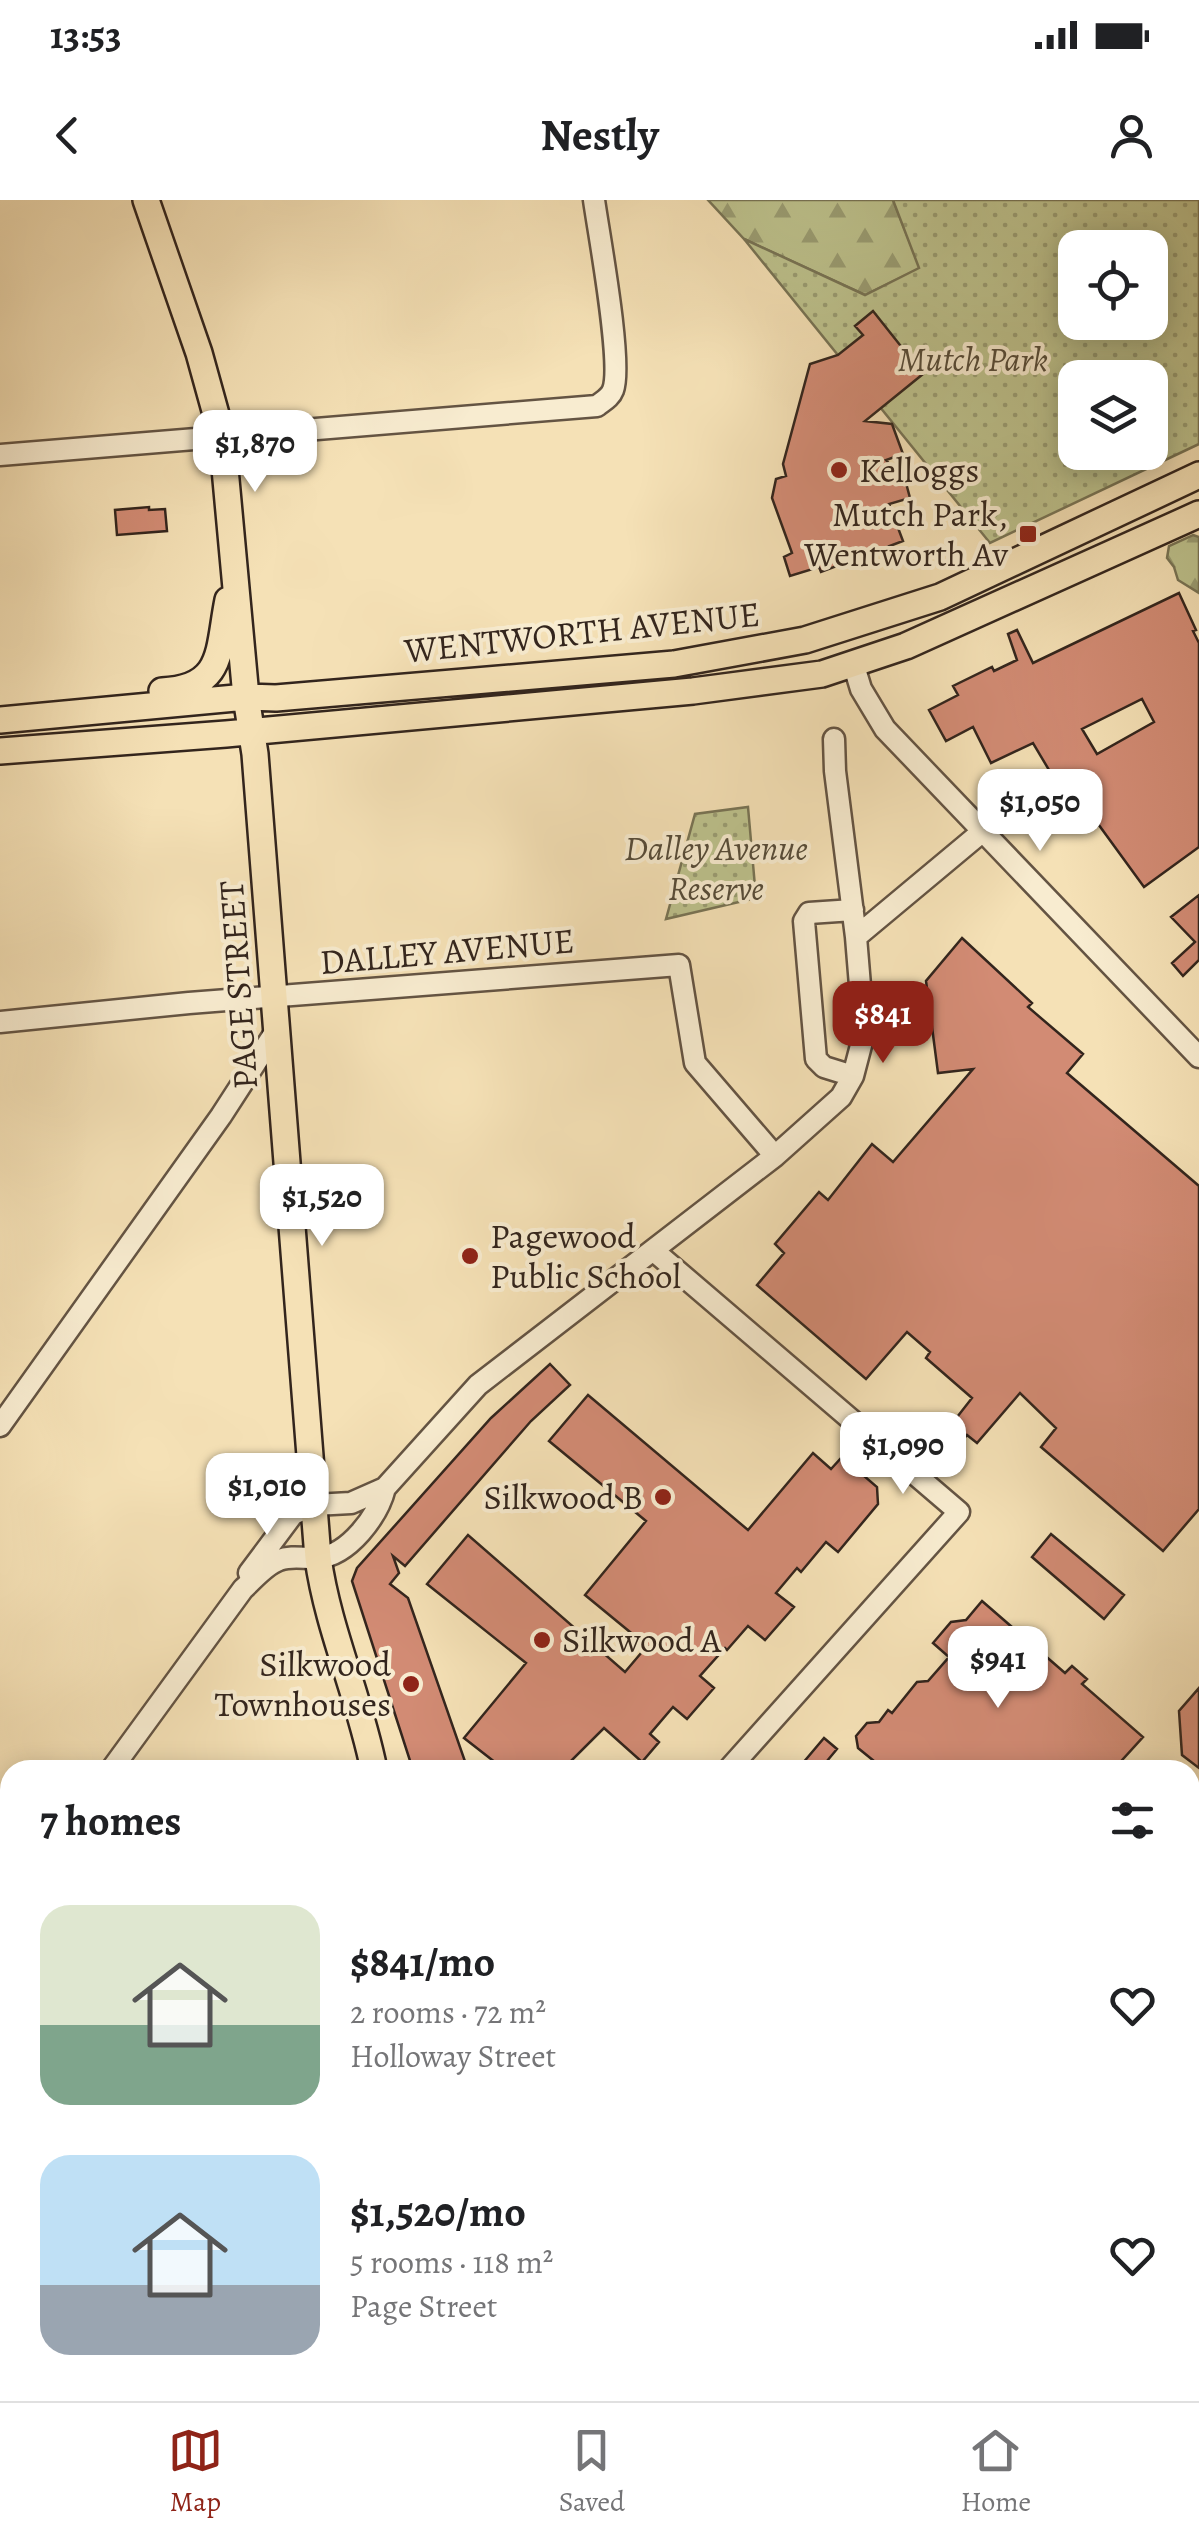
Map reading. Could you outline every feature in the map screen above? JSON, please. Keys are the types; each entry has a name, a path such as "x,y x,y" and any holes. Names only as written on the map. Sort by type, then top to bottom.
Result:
{"main road":[{"name":"PAGE STREET","path":"146,200 222,436 252,732 318,1558 324,1600 354,1689 372,1760"},
{"name":"WENTWORTH AVENUE","path":"0,720 674,664 762,650 846,629 940,597 1199,474"},
{"name":"WENTWORTH AVENUE","path":"0,751 693,691 822,674 854,666 1076,572 1199,514"},
{"path":"87,712 136,693 182,690 208,674 221,652 233,560"},
{"path":"846,629 854,666"}],"street":[{"path":"0,455 596,406 608,398 615,386 612,329 594,200"},
{"path":"854,666 861,689 885,729 1199,1057"},
{"path":"118,1760 293,1514 314,1504 351,1503 385,1488 478,1386 775,1156 841,1097 853,1076 864,1034 834,739"},
{"path":"856,937 983,830"},
{"path":"853,910 810,914 804,921 816,1059 824,1067 853,1076"},
{"name":"DALLEY AVENUE","path":"0,1022 679,965 695,1063 775,1156"},
{"path":"0,1426 222,1116 276,1031"},
{"path":"654,1251 959,1512 737,1760"},
{"path":"243,1589 272,1563 284,1558 338,1554 381,1504 385,1488"}],"green space":[{"path":"708,200 893,200 920,268 865,295 744,239"},
{"name":"Mutch Park","path":"893,200 1199,200 1199,444 1168,459 1168,360 1058,360 1058,470 1144,470 990,543 744,239 865,295 919,268"},
{"path":"1193,535 1199,537 1199,593 1178,580 1167,558 1169,546"},
{"name":"Dalley Avenue Reserve","path":"748,807 756,898 666,919 695,814"}],"building":[{"name":"Kelloggs","path":"873,311 923,374 865,421 892,424 903,454 886,460 906,483 910,498 889,504 903,541 821,572 819,567 790,576 784,557 792,553 772,498 776,479 786,476 783,464 810,364 838,355 863,335 855,326"},
{"path":"165,509 167,531 117,535 115,510"},
{"path":"1179,593 1199,643 1199,847 1144,887 1093,817 1081,824 1033,743 991,763 973,727 946,741 929,710 958,695 953,686 1017,660 1008,634 1017,630 1033,663","holes":["1142,699 1154,722 1097,754 1082,729"]},
{"path":"1199,895 1199,960 1183,976 1172,963 1195,942 1171,917"},
{"path":"962,938 1032,1003 1028,1007 1083,1054 1067,1073 1199,1186 1199,1509 1163,1551 1041,1447 1056,1428 1020,1393 977,1443 967,1435 950,1455 936,1444 972,1398 926,1358 930,1352 907,1332 866,1379 757,1285 784,1253 775,1244 819,1192 828,1200 872,1144 893,1162 973,1069 938,1073 926,981"},
{"path":"550,1364 570,1385 531,1421 405,1566 393,1556 399,1573 390,1584 408,1598 465,1760 410,1760 352,1581 357,1568 491,1418"},
{"path":"588,1395 748,1530 813,1453 831,1469 842,1457 877,1487 878,1504 838,1552 826,1542 801,1572 797,1568 776,1593 794,1607 765,1640 748,1626 725,1648 700,1676 714,1688 687,1719 673,1707 650,1734 659,1742 644,1760 604,1728 572,1760 492,1760 464,1738 526,1663 427,1584 468,1535 625,1672 647,1646 585,1595 646,1521 549,1441"},
{"path":"1051,1534 1124,1595 1104,1619 1032,1557"},
{"path":"982,1601 1065,1673 1072,1666 1087,1679 1082,1684 1143,1737 1122,1760 873,1760 858,1748 856,1736 867,1723 879,1722 888,1710 892,1713 917,1682 928,1681 949,1657 933,1643 951,1622 966,1620"},
{"path":"1199,1688 1199,1760 1182,1755 1179,1711"},
{"path":"824,1738 837,1749 828,1760 805,1760"}],"place":[{"name":"Kelloggs","path":"839,470"},
{"name":"Mutch Park, Wentworth Av","path":"1028,534"},
{"name":"Pagewood Public School","path":"470,1256"},
{"name":"Silkwood B","path":"663,1497"},
{"name":"Silkwood A","path":"542,1640"},
{"name":"Silkwood Townhouses","path":"411,1684"}]}
